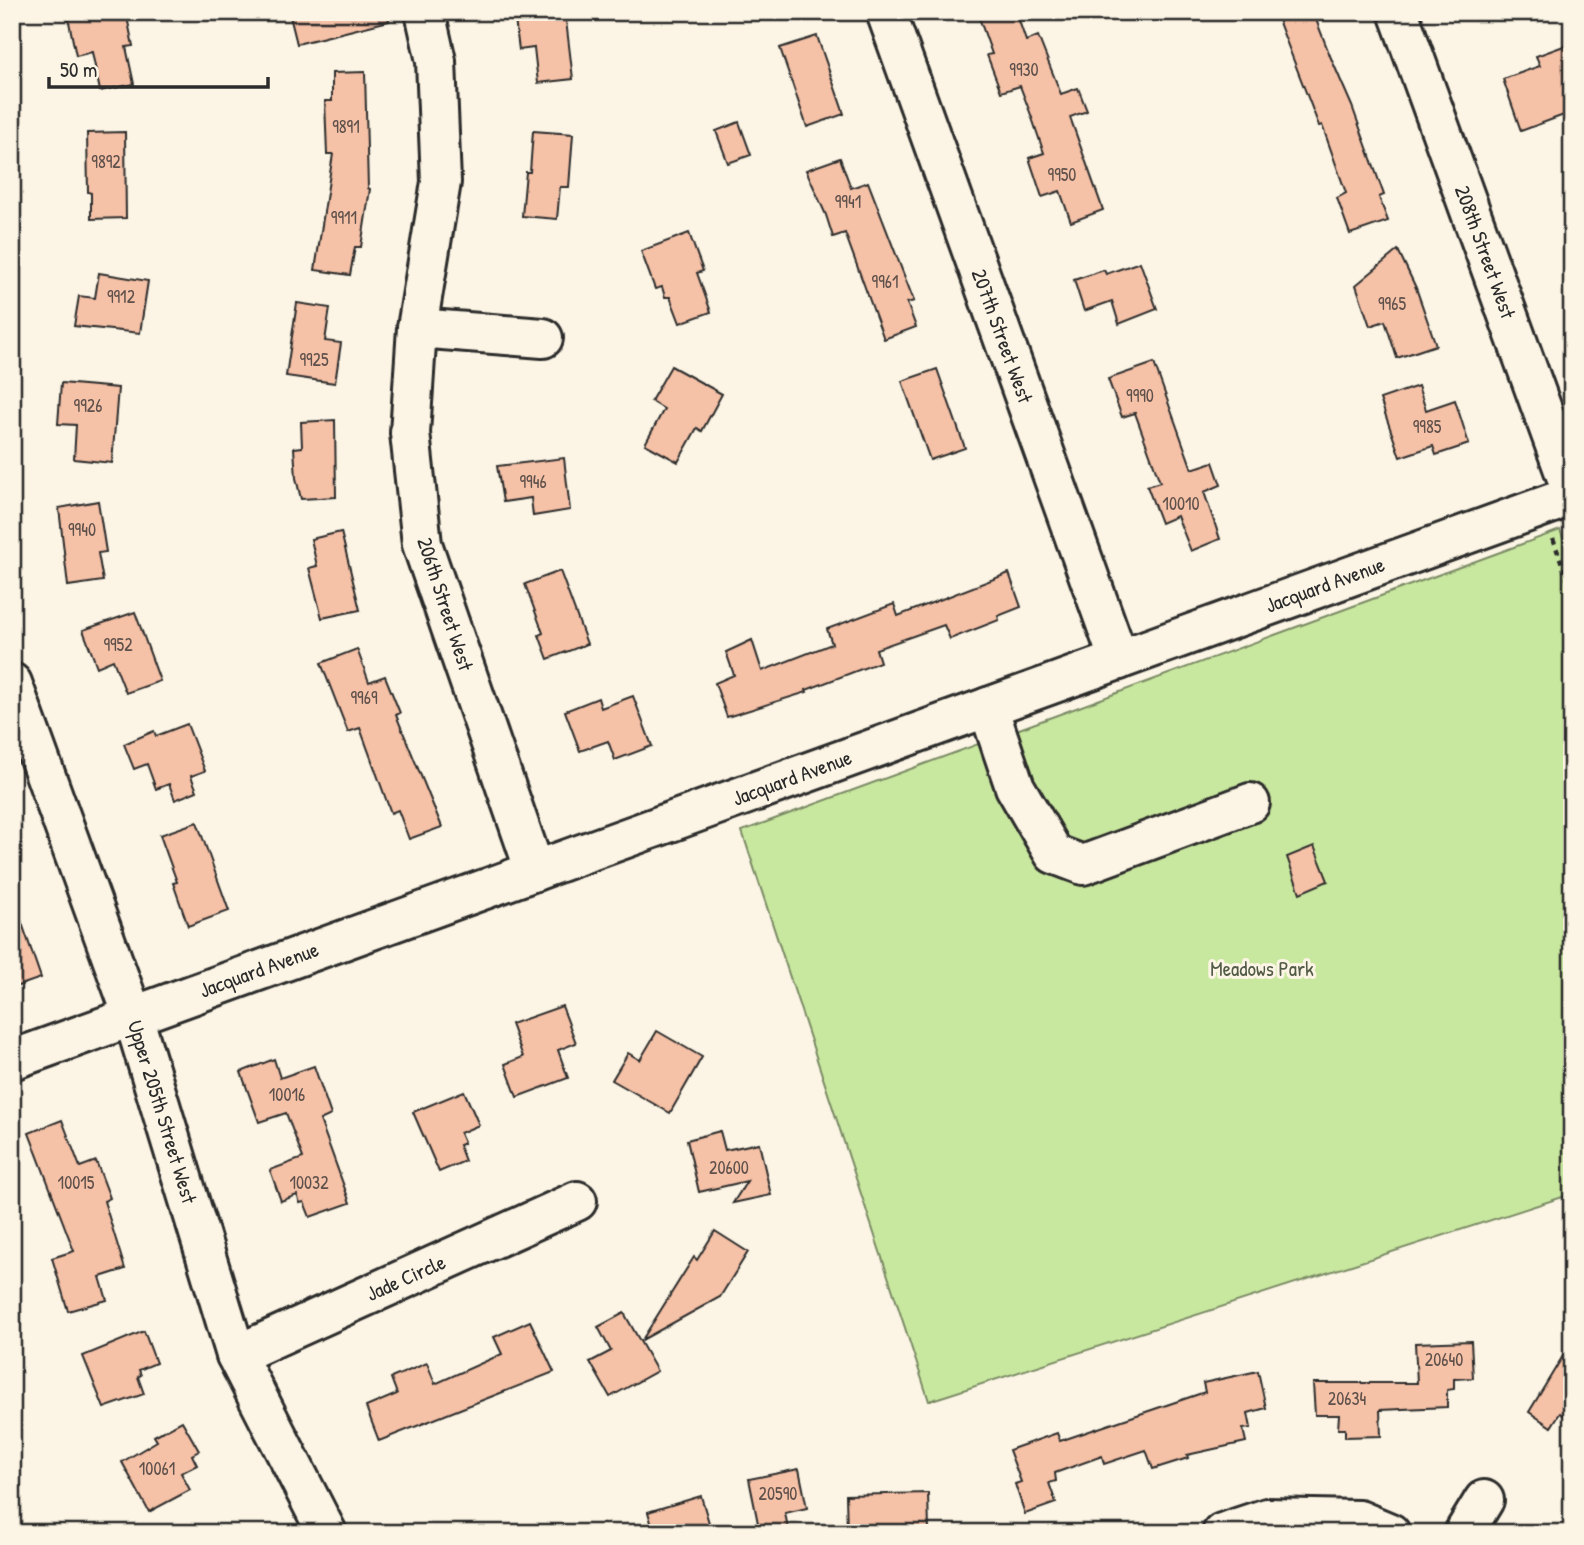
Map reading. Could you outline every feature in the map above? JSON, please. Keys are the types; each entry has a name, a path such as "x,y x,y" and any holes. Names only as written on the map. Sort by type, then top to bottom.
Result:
{"street":[{"name":"206th Street West","path":"425,12 436,61 441,182 417,328 410,433 422,544 535,870"},
{"name":"207th Street West","path":"886,12 1119,660"},
{"name":"208th Street West","path":"1398,12 1572,494"},
{"path":"417,328 543,338"},
{"name":"Jacquard Avenue","path":"12,1060 1572,494"},
{"name":"Upper 205th Street West","path":"12,683 133,1016 236,1355 327,1533"},
{"path":"988,707 1015,787 1054,854 1083,866 1250,803"},
{"name":"Jade Circle","path":"236,1355 577,1201"},
{"path":"1464,1533 1484,1500"},
{"path":"1222,1533 1267,1518 1359,1520 1390,1533"}],"green space":[{"name":"Meadows Park","path":"1560,530 1572,562 1572,1194 929,1401 742,831"}],"building":[{"path":"93,12 126,12 133,46 126,47 134,84 100,91 92,52 76,56 68,17"},
{"path":"289,12 388,12 389,21 297,44"},
{"path":"514,12 565,12 573,79 538,83 534,48 519,50"},
{"path":"977,12 1016,12 1026,41 1038,36 1061,94 1078,88 1087,111 1070,117 1103,210 1071,222 1060,191 1042,197 1029,158 1044,153 1031,115 1020,86 1001,92 987,55 992,54"},
{"path":"1275,12 1313,12 1352,106 1384,195 1379,197 1388,221 1350,234 1337,198 1346,193 1322,125 1319,126"},
{"path":"817,36 844,114 807,127 780,48"},
{"path":"1572,43 1572,112 1521,131 1503,79 1540,66 1536,56"},
{"path":"365,72 370,189 361,247 355,247 350,275 315,270 333,154 327,154 325,101 332,101 332,73"},
{"path":"739,122 751,155 728,163 716,131"},
{"path":"533,131 573,134 569,187 560,187 557,219 522,216 526,172 530,172"},
{"path":"125,132 126,218 91,219 87,133"},
{"path":"840,158 851,188 868,182 914,301 907,303 916,327 884,339 845,233 833,237 806,170"},
{"path":"689,233 703,271 697,273 711,312 680,323 670,297 665,297 662,287 655,289 641,251"},
{"path":"1398,250 1416,288 1436,345 1397,358 1385,321 1370,326 1356,285"},
{"path":"1140,262 1157,309 1119,324 1112,301 1084,311 1074,280 1104,270 1106,274"},
{"path":"99,273 148,281 140,333 74,326 79,296 95,298"},
{"path":"297,303 330,308 325,341 341,343 335,383 286,376"},
{"path":"1154,363 1192,469 1213,462 1221,485 1204,492 1220,539 1191,551 1177,516 1161,523 1147,486 1160,482 1135,413 1122,417 1108,379"},
{"path":"671,366 722,394 702,431 697,428 678,462 645,444 664,409 651,401"},
{"path":"937,369 965,448 930,460 902,381"},
{"path":"61,383 118,388 112,463 74,459 76,425 58,424"},
{"path":"1418,386 1426,410 1455,400 1469,444 1436,455 1433,446 1400,457 1380,399"},
{"path":"335,420 336,497 301,499 294,448 302,447 301,422"},
{"path":"564,458 570,510 533,516 531,498 503,502 497,466"},
{"path":"98,501 106,552 98,553 103,581 68,586 59,508"},
{"path":"341,532 360,610 322,618 309,568 317,566 311,539"},
{"path":"560,571 587,644 548,659 539,635 543,633 525,584"},
{"path":"1009,573 1021,607 998,616 999,620 950,639 944,625 876,649 880,662 806,690 807,692 727,717 715,683 734,675 726,652 752,640 762,671 832,644 827,629 894,604 898,616"},
{"path":"135,612 160,681 126,693 113,660 97,667 83,630"},
{"path":"357,649 369,682 385,676 400,713 396,715 442,827 409,839 398,810 391,813 360,728 348,732 321,663"},
{"path":"633,696 652,746 615,760 608,741 580,751 565,711 598,698 601,708"},
{"path":"187,724 205,771 191,776 197,791 175,800 169,784 156,789 147,764 134,769 124,744 154,731 156,736"},
{"path":"197,822 229,911 188,926 173,883 177,882 160,835"},
{"path":"1314,846 1328,881 1300,893 1287,857"},
{"path":"12,906 16,906 41,978 12,988"},
{"path":"562,1006 576,1043 558,1050 568,1078 517,1097 505,1064 523,1057 511,1024"},
{"path":"657,1031 702,1057 670,1113 612,1080 628,1053 640,1060"},
{"path":"274,1059 280,1078 314,1066 331,1115 320,1120 350,1203 310,1217 304,1202 300,1203 297,1195 281,1201 270,1170 303,1158 286,1113 259,1122 241,1072"},
{"path":"464,1091 479,1125 460,1133 464,1143 459,1145 465,1161 439,1172 413,1112"},
{"path":"62,1120 80,1167 96,1161 110,1198 104,1201 125,1269 100,1277 107,1300 68,1311 52,1258 74,1251 29,1133"},
{"path":"720,1131 725,1150 759,1143 771,1195 733,1203 747,1181 699,1192 687,1140"},
{"path":"715,1231 748,1252 720,1297 642,1340 694,1257 697,1260"},
{"path":"624,1313 657,1371 610,1397 590,1362 611,1351 598,1327"},
{"path":"530,1321 554,1372 379,1441 366,1407 397,1394 391,1378 427,1363 435,1384 502,1354 494,1337"},
{"path":"144,1331 156,1363 139,1370 141,1375 138,1377 144,1394 104,1408 83,1356"},
{"path":"1471,1341 1473,1378 1454,1379 1454,1389 1447,1390 1447,1407 1380,1410 1381,1436 1345,1437 1345,1429 1338,1429 1339,1415 1315,1415 1313,1383 1417,1383 1415,1343"},
{"path":"1572,1341 1572,1420 1560,1413 1551,1427 1529,1412"},
{"path":"1258,1371 1266,1408 1248,1413 1251,1428 1243,1429 1246,1442 1187,1455 1188,1458 1153,1469 1146,1450 1104,1464 1102,1456 1055,1473 1056,1481 1049,1483 1056,1503 1025,1514 1015,1484 1021,1482 1009,1450 1057,1433 1060,1441 1205,1392 1203,1383"},
{"path":"182,1421 199,1451 192,1455 197,1465 181,1473 190,1490 149,1512 122,1462 157,1441 154,1436"},
{"path":"799,1469 807,1508 785,1513 789,1533 760,1533 749,1479"},
{"path":"928,1493 929,1530 847,1532 846,1495"},
{"path":"701,1496 712,1533 654,1533 648,1512"}]}
